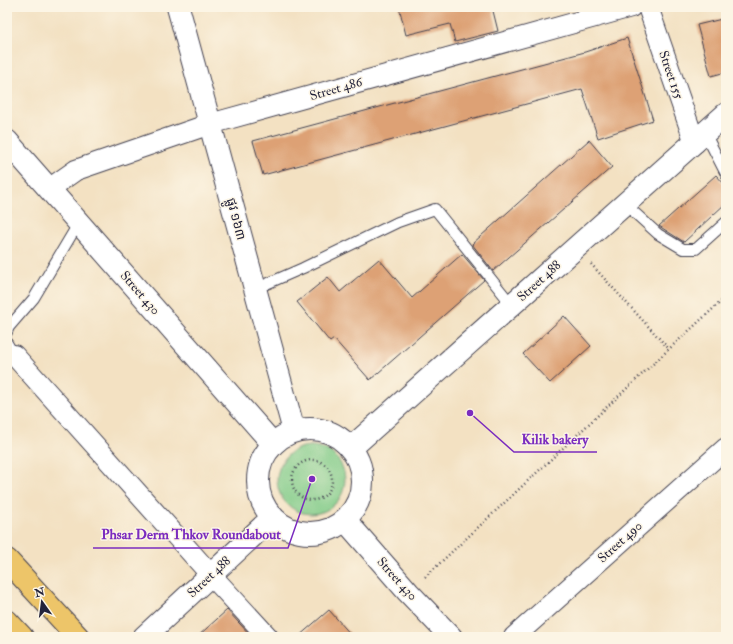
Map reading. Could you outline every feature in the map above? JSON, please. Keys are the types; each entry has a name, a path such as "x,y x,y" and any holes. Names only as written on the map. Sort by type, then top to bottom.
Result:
{"main road":[{"path":"7,560 78,637"},
{"path":"7,621 22,637"}],"street":[{"name":"ផ្លូវ ១៦៣","path":"178,7 294,431"},
{"name":"Street 486","path":"49,190 76,170 210,124 631,7"},
{"name":"Street 155","path":"648,7 700,138"},
{"name":"Street 488","path":"351,448 726,114"},
{"name":"Street 430","path":"7,141 78,224 273,444"},
{"path":"11,349 268,637"},
{"path":"310,428 325,431 339,437 351,448 358,459 362,472 362,485 359,498 353,510 345,520 331,528 316,532 300,532 286,526 273,517 265,507 260,494 258,481 260,468 265,455 273,444 282,436 294,431 310,428"},
{"name":"Street 490","path":"514,637 726,448"},
{"name":"Street 488","path":"144,637 273,517"},
{"name":"Street 430","path":"345,520 408,592 451,637"}],"lane":[{"path":"700,138 726,174"},
{"path":"625,204 658,234 683,249 696,250 726,222"},
{"path":"255,289 398,222 435,209 512,305"},
{"path":"7,332 9,327 34,298 78,224"}],"path":[{"path":"577,248 669,349"},
{"path":"408,592 726,297"},
{"path":"315,460 322,462 327,466 332,480 329,490 324,496 316,500 306,500 299,496 294,490 291,478 294,470 304,461 315,460"}],"green space":[{"path":"311,446 324,449 335,456 342,467 345,480 342,493 335,504 324,511 311,514 298,511 287,504 280,493 277,480 280,467 287,456 298,449"}],"building":[{"path":"399,7 492,7 498,31 455,42 450,24 406,35"},
{"path":"726,18 726,72 711,76 697,25"},
{"path":"627,38 653,120 598,138 582,89 263,175 253,141 585,52"},
{"path":"589,140 612,167 493,271 472,244"},
{"path":"716,175 726,186 726,203 684,242 659,226"},
{"path":"462,254 484,280 370,380 334,339 330,342 297,302 328,277 340,292 379,259 412,298"},
{"path":"564,316 591,346 550,383 523,354"},
{"path":"227,610 252,637 197,637"},
{"path":"329,610 353,637 298,637"}],"place":[{"name":"Kilik bakery","path":"470,413"},
{"name":"Phsar Derm Thkov Roundabout","path":"312,479"}]}
